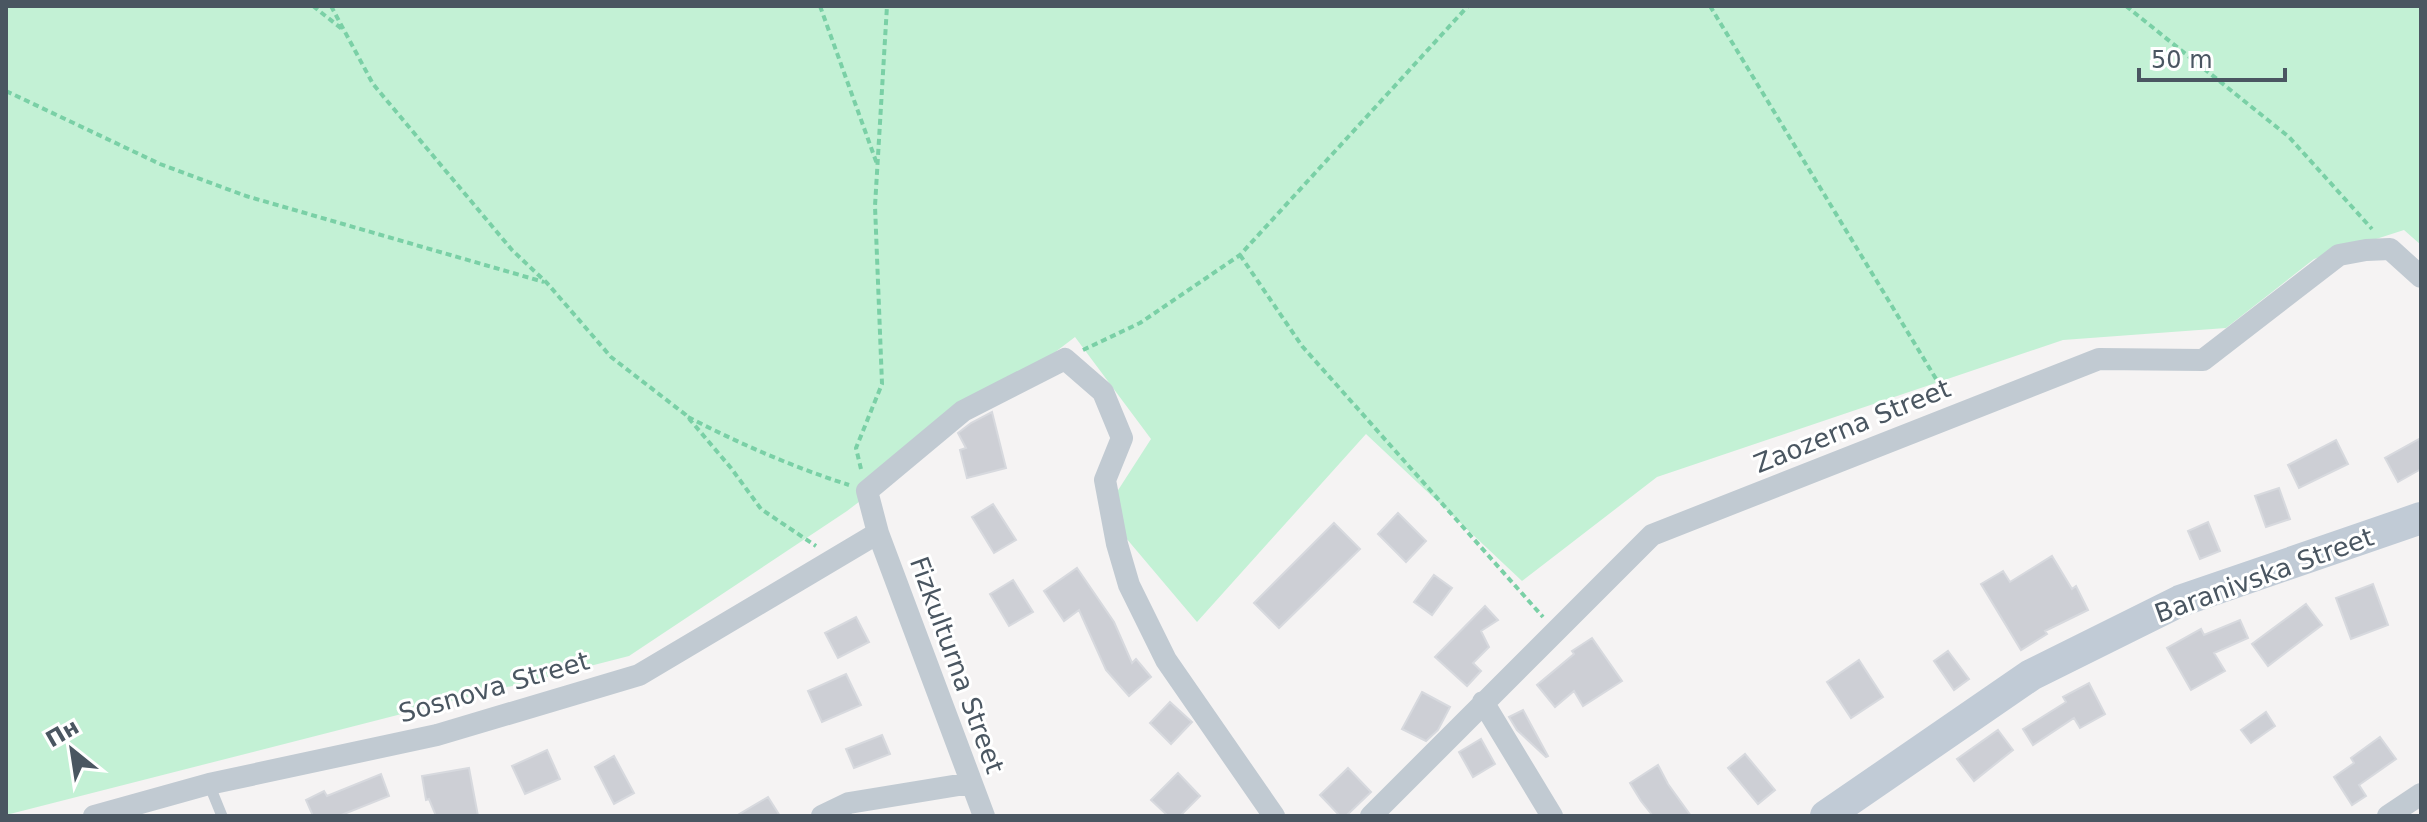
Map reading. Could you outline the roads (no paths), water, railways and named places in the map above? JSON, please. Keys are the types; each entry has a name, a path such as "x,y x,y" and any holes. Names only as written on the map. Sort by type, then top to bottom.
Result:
{"main road":[{"name":"Baranivska Street","path":"1841,811 2031,675 2166,608 2421,518"}],"street":[{"name":"Zaozerna Street","path":"1371,816 1652,535 2099,359 2203,360 2339,255 2390,249 2421,277"},
{"name":"Fizkulturna Street","path":"984,816 878,533 867,491 963,411 1065,359 1103,392 1122,438 1105,480 1117,544 1129,585 1166,660 1274,816"},
{"name":"Sosnova Street","path":"94,816 209,784 437,735 639,675 878,533"},
{"path":"1483,702 1552,816"},
{"path":"822,816 849,803 971,783"},
{"path":"2388,816 2421,794"}],"lane":[{"path":"209,784 222,816"}]}
